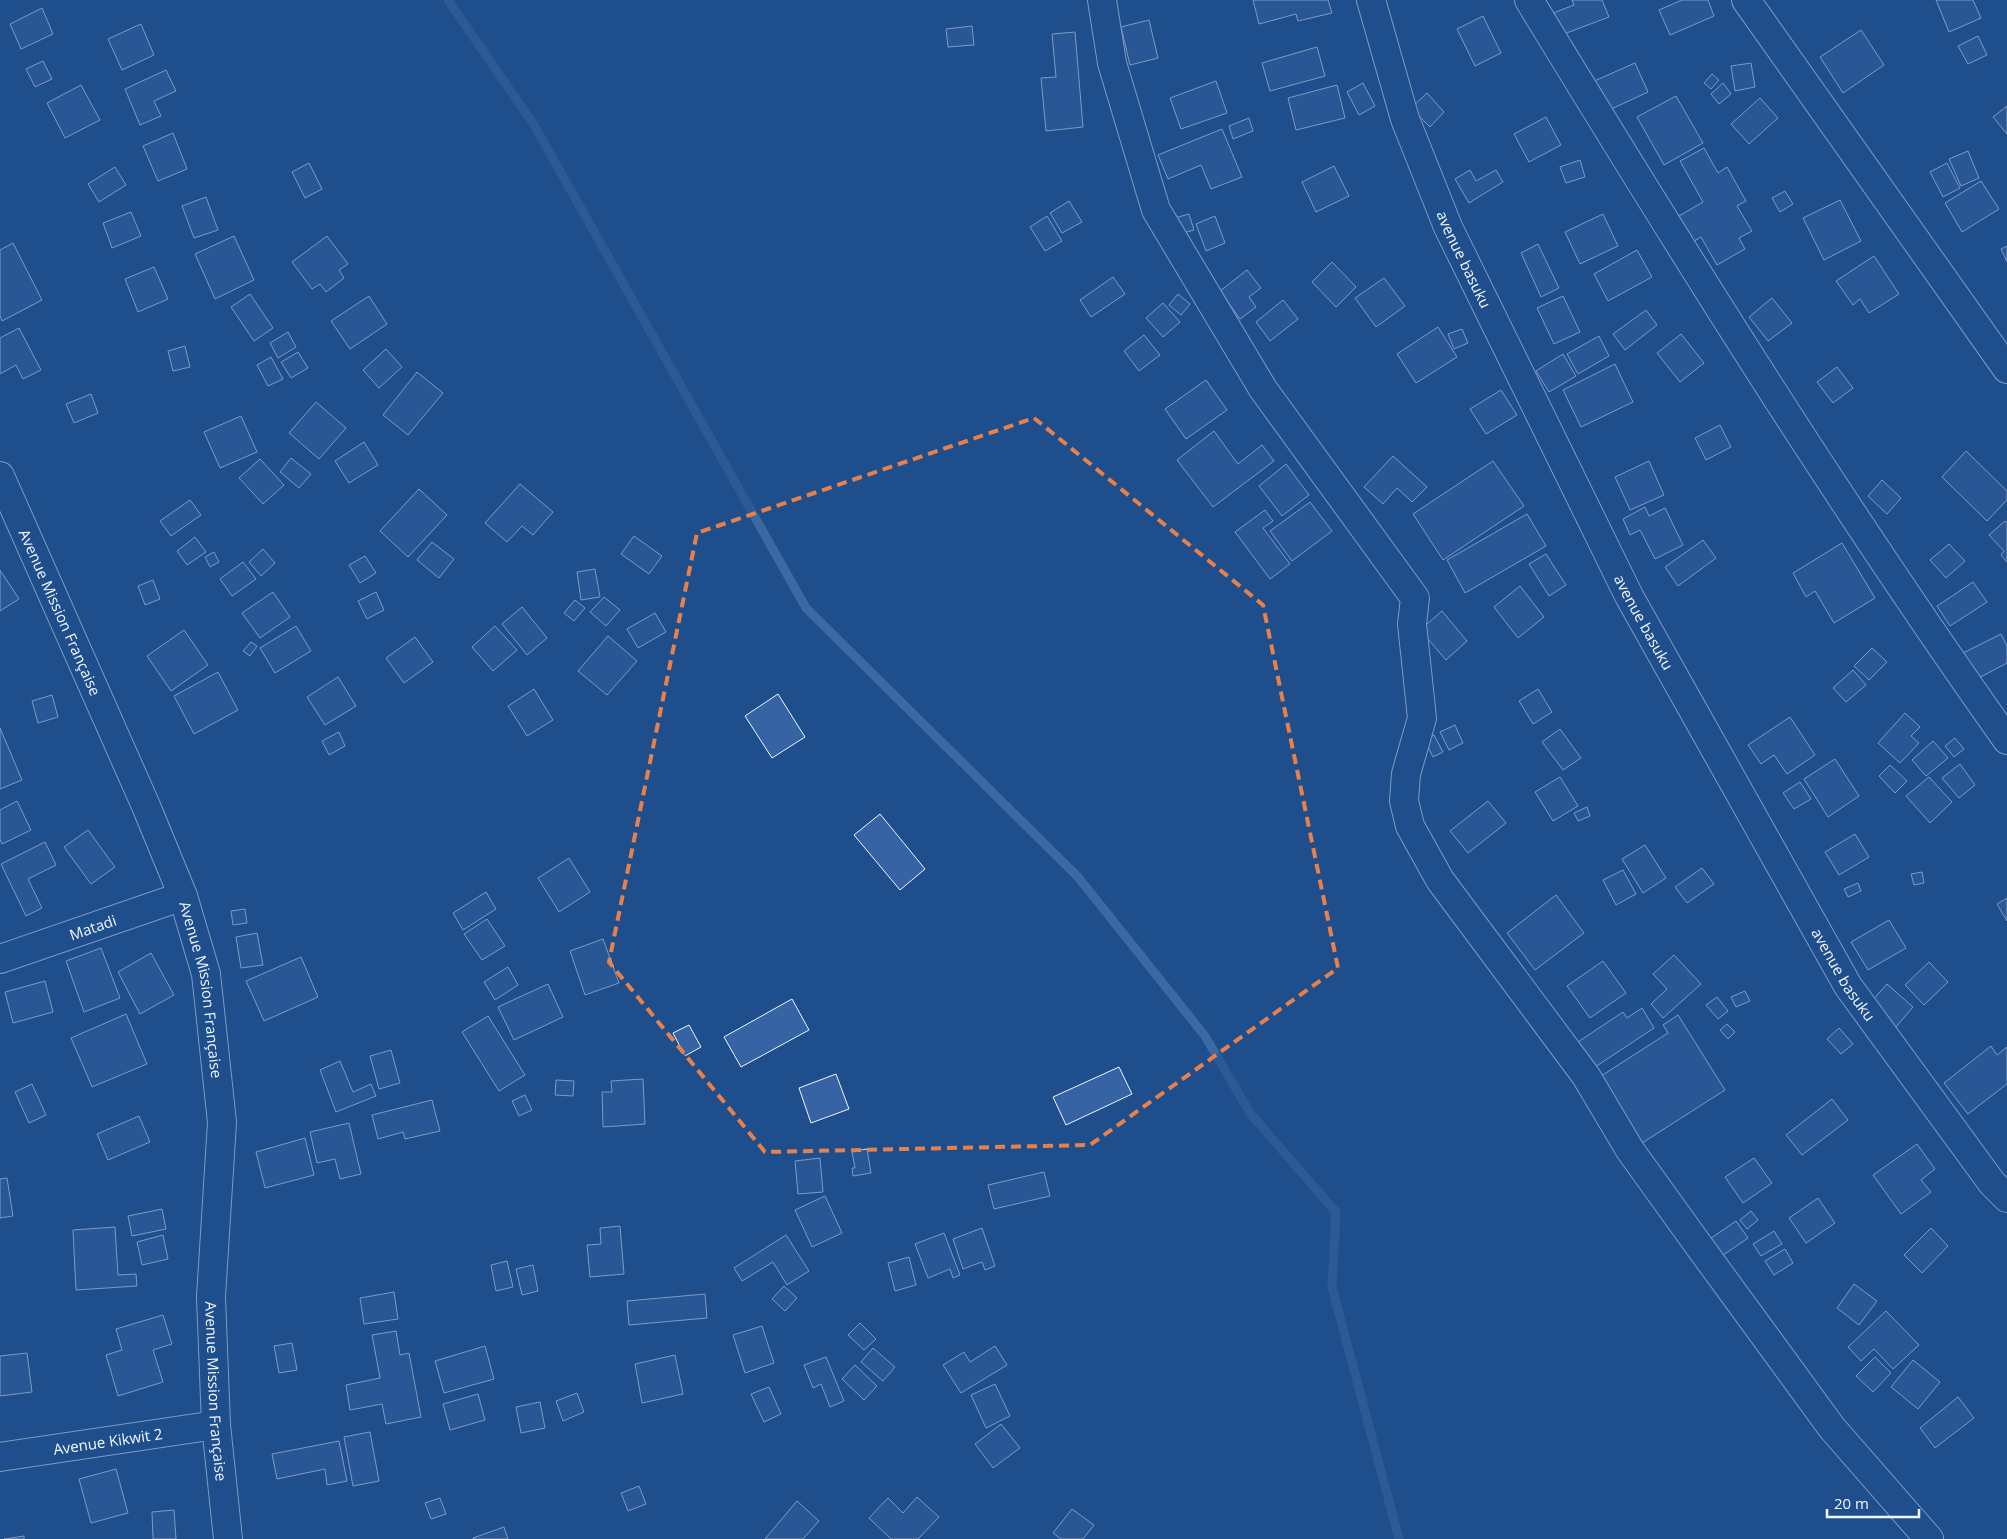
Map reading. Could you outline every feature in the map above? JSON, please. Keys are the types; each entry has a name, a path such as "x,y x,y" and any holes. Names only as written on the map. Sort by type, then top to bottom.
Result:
{"street":[{"path":"1102,0 1112,64 1156,210 1263,389 1415,598 1412,624 1422,718 1406,774 1404,801 1410,826 1440,880 1586,1076 1630,1150 1694,1239 1832,1428 1929,1539"},
{"name":"avenue basuku","path":"1371,0 1404,119 1448,227 1629,596 1848,986 1992,1183 2007,1198"},
{"path":"1529,0 1674,238 1934,636 2007,740"},
{"path":"1746,0 2007,369"},
{"name":"Avenue Mission Française","path":"0,476 142,797 183,896 206,974 210,993 222,1122 211,1297 216,1425 228,1539"},
{"name":"Matadi","path":"0,959 183,896"},
{"name":"Avenue Kikwit 2","path":"0,1457 216,1425"}],"highlighted area":[{"path":"1034,418 1263,605 1338,968 1090,1145 765,1152 609,962 697,533"}],"building":[{"path":"1253,0 1328,0 1332,13 1298,21 1296,14 1259,24"},
{"path":"1572,0 1602,0 1609,17 1556,37 1548,15 1574,5"},
{"path":"1682,0 1708,0 1714,16 1670,35 1659,10"},
{"path":"1936,0 1973,0 1981,18 1949,32"},
{"path":"42,8 53,34 21,49 10,24"},
{"path":"1483,16 1501,53 1475,66 1457,29"},
{"path":"1149,20 1158,58 1130,65 1121,27"},
{"path":"141,24 154,55 122,70 108,39"},
{"path":"972,26 974,45 948,47 946,29"},
{"path":"1861,30 1884,65 1843,93 1820,57"},
{"path":"1075,32 1083,127 1046,131 1041,78 1056,77 1052,34"},
{"path":"1978,36 1987,55 1968,64 1958,46"},
{"path":"1317,47 1325,76 1270,91 1262,63"},
{"path":"43,61 52,79 35,87 26,69"},
{"path":"1635,63 1648,92 1605,112 1592,82"},
{"path":"1751,63 1755,87 1735,91 1731,66"},
{"path":"166,70 176,91 154,101 161,116 140,125 125,89"},
{"path":"1712,74 1719,80 1711,89 1704,83"},
{"path":"1216,81 1227,113 1181,129 1170,98"},
{"path":"1363,83 1375,106 1359,115 1347,92"},
{"path":"1723,83 1731,94 1719,104 1711,94"},
{"path":"81,85 100,120 65,138 47,103"},
{"path":"1337,85 1345,118 1296,130 1288,98"},
{"path":"1427,93 1444,112 1430,127 1411,108"},
{"path":"1676,96 1703,143 1664,165 1637,117"},
{"path":"1760,98 1778,118 1749,144 1731,124"},
{"path":"2007,106 2007,134 1993,117"},
{"path":"1546,117 1561,145 1529,162 1514,134"},
{"path":"1249,118 1253,131 1233,139 1229,126"},
{"path":"1222,129 1242,177 1211,189 1201,165 1168,179 1158,155"},
{"path":"173,133 187,169 158,181 143,146"},
{"path":"1704,148 1718,173 1727,167 1746,201 1737,206 1752,231 1739,238 1745,249 1717,265 1701,237 1694,241 1679,216 1703,202 1680,161"},
{"path":"1968,151 1979,178 1961,186 1949,159"},
{"path":"1580,160 1585,177 1566,183 1560,167"},
{"path":"309,163 322,189 305,198 292,172"},
{"path":"1947,163 1960,188 1943,197 1930,172"},
{"path":"1334,166 1349,196 1316,212 1302,182"},
{"path":"115,167 126,185 99,202 88,184"},
{"path":"1470,170 1476,181 1496,170 1503,182 1469,203 1455,179"},
{"path":"1981,181 1999,209 1962,232 1945,203"},
{"path":"1785,191 1793,204 1780,212 1772,198"},
{"path":"206,197 218,230 194,238 182,206"},
{"path":"1840,200 1861,241 1824,260 1803,218"},
{"path":"1069,201 1082,222 1062,233 1050,213"},
{"path":"131,212 141,236 112,248 103,223"},
{"path":"1189,214 1194,230 1180,234 1175,218"},
{"path":"1603,214 1618,246 1580,264 1565,232"},
{"path":"1047,216 1062,241 1045,251 1030,227"},
{"path":"1215,216 1225,243 1206,251 1196,224"},
{"path":"234,236 254,280 215,299 195,254"},
{"path":"327,236 348,264 339,270 344,278 326,292 320,284 312,289 292,262"},
{"path":"13,243 42,300 2,321 0,316 0,250"},
{"path":"1538,244 1559,288 1541,297 1521,253"},
{"path":"2007,246 2007,262 2001,249"},
{"path":"1637,250 1652,277 1608,301 1594,274"},
{"path":"1874,256 1899,294 1869,313 1860,299 1853,305 1836,281"},
{"path":"1332,262 1356,287 1336,307 1312,282"},
{"path":"154,267 168,299 138,312 125,279"},
{"path":"1247,270 1261,288 1249,297 1256,307 1240,319 1220,291"},
{"path":"1113,277 1125,294 1091,317 1080,300"},
{"path":"1384,278 1405,306 1376,327 1355,298"},
{"path":"250,294 273,328 254,341 231,307"},
{"path":"1178,294 1190,304 1181,315 1169,305"},
{"path":"369,296 387,324 350,349 331,321"},
{"path":"1563,296 1580,332 1554,344 1537,308"},
{"path":"1772,298 1792,323 1768,341 1749,317"},
{"path":"1283,300 1298,319 1270,341 1256,322"},
{"path":"1163,303 1180,322 1163,337 1146,318"},
{"path":"1646,310 1657,325 1625,350 1613,334"},
{"path":"1438,327 1457,357 1416,383 1397,354"},
{"path":"19,328 41,370 23,379 16,365 0,374 0,338"},
{"path":"1462,329 1468,343 1454,349 1448,334"},
{"path":"288,332 296,347 278,358 270,343"},
{"path":"1681,334 1704,363 1680,382 1657,353"},
{"path":"1144,335 1160,355 1139,371 1124,351"},
{"path":"1599,336 1609,356 1578,374 1567,354"},
{"path":"185,346 190,367 173,371 168,351"},
{"path":"386,349 402,367 379,388 363,370"},
{"path":"298,352 308,368 291,378 281,362"},
{"path":"1563,354 1576,376 1549,392 1536,371"},
{"path":"271,357 283,379 268,386 257,365"},
{"path":"1615,364 1633,402 1581,427 1563,390"},
{"path":"1837,367 1853,388 1833,403 1817,382"},
{"path":"417,372 443,393 408,435 383,415"},
{"path":"1206,380 1227,410 1186,439 1165,409"},
{"path":"1501,390 1517,415 1486,434 1470,409"},
{"path":"91,394 98,413 74,423 66,404"},
{"path":"316,402 346,428 319,459 289,433"},
{"path":"241,416 257,452 220,468 204,432"},
{"path":"1720,425 1731,447 1706,460 1695,438"},
{"path":"1214,431 1238,464 1262,445 1274,461 1213,507 1177,460"},
{"path":"364,442 378,465 349,483 335,461"},
{"path":"1966,451 2007,491 2007,500 1987,521 1942,477"},
{"path":"1393,456 1427,487 1412,502 1397,488 1383,504 1364,487"},
{"path":"291,458 311,474 299,488 280,472"},
{"path":"260,459 284,485 263,504 239,478"},
{"path":"1493,461 1524,506 1443,560 1413,514"},
{"path":"1649,461 1664,495 1630,510 1615,477"},
{"path":"1286,464 1309,495 1282,516 1259,486"},
{"path":"1882,480 1901,498 1887,514 1868,496"},
{"path":"520,484 553,512 533,535 522,526 507,542 485,523"},
{"path":"419,489 447,515 408,557 380,531"},
{"path":"190,500 201,515 171,536 160,521"},
{"path":"1310,502 1332,531 1292,561 1270,531"},
{"path":"1645,507 1649,516 1665,508 1683,545 1655,559 1640,530 1630,535 1623,519"},
{"path":"1265,510 1273,521 1263,528 1290,564 1270,579 1235,532"},
{"path":"1527,514 1546,546 1465,593 1447,560"},
{"path":"2005,521 2007,523 2007,562 2001,555 2004,551 1989,535"},
{"path":"634,536 662,556 649,574 621,554"},
{"path":"195,537 206,552 187,565 177,551"},
{"path":"1703,540 1716,558 1678,586 1665,567"},
{"path":"432,542 454,559 439,578 417,560"},
{"path":"1842,543 1875,598 1834,623 1815,591 1806,597 1793,573"},
{"path":"1949,544 1965,561 1946,578 1930,560"},
{"path":"263,549 275,563 261,576 249,562"},
{"path":"214,552 219,562 210,567 205,557"},
{"path":"1546,554 1566,585 1549,596 1529,564"},
{"path":"365,556 376,573 360,583 349,565"},
{"path":"243,562 256,579 232,596 220,579"},
{"path":"595,569 600,597 581,600 577,572"},
{"path":"0,570 19,599 0,611"},
{"path":"153,580 160,599 145,605 138,586"},
{"path":"1973,582 1987,602 1950,626 1937,606"},
{"path":"1520,586 1544,617 1518,638 1494,607"},
{"path":"273,592 290,617 260,638 242,613"},
{"path":"376,592 384,610 367,619 358,601"},
{"path":"604,597 620,610 606,626 590,612"},
{"path":"575,600 585,608 574,621 564,613"},
{"path":"522,607 547,638 527,655 502,624"},
{"path":"1442,611 1467,641 1446,660 1420,630"},
{"path":"655,613 666,632 638,648 627,629"},
{"path":"296,626 311,651 275,673 260,648"},
{"path":"495,626 517,650 493,671 472,647"},
{"path":"184,630 208,665 171,691 147,656"},
{"path":"2001,634 2007,646 2007,663 1975,680 1961,654"},
{"path":"608,636 637,661 607,695 578,671"},
{"path":"415,637 433,662 404,683 386,658"},
{"path":"251,642 257,646 250,656 243,651"},
{"path":"1872,648 1887,662 1869,680 1854,666"},
{"path":"1853,670 1866,685 1846,702 1833,688"},
{"path":"218,672 238,710 194,734 174,696"},
{"path":"338,677 356,706 325,725 307,697"},
{"path":"534,689 553,720 527,736 508,706"},
{"path":"1538,689 1552,712 1533,724 1519,701"},
{"path":"778,694 805,737 772,758 745,716"},
{"path":"52,695 58,717 38,723 32,701"},
{"path":"1905,713 1920,727 1911,736 1919,743 1900,763 1878,743"},
{"path":"1790,717 1815,755 1787,774 1774,755 1761,764 1748,745"},
{"path":"1455,725 1463,743 1449,750 1440,732"},
{"path":"0,728 22,780 0,789"},
{"path":"1560,729 1581,758 1563,770 1542,742"},
{"path":"339,732 345,746 329,755 322,741"},
{"path":"1434,735 1443,752 1433,757 1425,741"},
{"path":"1955,738 1964,749 1954,757 1945,746"},
{"path":"1933,741 1948,758 1926,776 1912,760"},
{"path":"1835,759 1859,796 1828,817 1804,779"},
{"path":"1960,764 1975,785 1959,798 1942,778"},
{"path":"1890,765 1907,781 1895,793 1879,776"},
{"path":"1560,777 1578,806 1553,821 1535,792"},
{"path":"1929,777 1952,802 1930,823 1906,796"},
{"path":"1800,782 1811,799 1794,809 1783,793"},
{"path":"17,801 31,830 2,844 0,839 0,810"},
{"path":"1488,801 1506,823 1468,853 1450,831"},
{"path":"1587,807 1590,816 1578,821 1574,813"},
{"path":"880,814 925,869 900,890 854,835"},
{"path":"88,830 115,867 91,884 64,847"},
{"path":"1855,834 1869,857 1839,875 1825,852"},
{"path":"45,842 56,865 28,879 42,908 26,916 1,864"},
{"path":"1645,845 1666,878 1643,893 1622,859"},
{"path":"569,858 590,892 559,912 538,878"},
{"path":"1702,868 1714,884 1687,903 1675,887"},
{"path":"1623,870 1636,894 1616,905 1603,880"},
{"path":"1922,872 1924,883 1914,885 1911,874"},
{"path":"1858,883 1861,891 1848,897 1844,889"},
{"path":"486,892 496,909 463,930 453,913"},
{"path":"1556,895 1584,933 1535,970 1507,933"},
{"path":"2007,898 2007,921 1997,904"},
{"path":"245,909 247,923 233,925 231,911"},
{"path":"487,919 505,946 482,960 464,934"},
{"path":"1889,920 1906,948 1868,970 1851,942"},
{"path":"257,933 263,965 241,968 236,937"},
{"path":"603,939 619,983 585,995 570,951"},
{"path":"101,948 120,998 84,1012 66,961"},
{"path":"151,953 174,995 140,1014 118,972"},
{"path":"1674,955 1701,984 1663,1018 1651,1004 1667,989 1653,974"},
{"path":"301,957 318,997 264,1021 246,981"},
{"path":"1603,961 1626,993 1590,1018 1567,986"},
{"path":"1929,962 1948,982 1924,1005 1905,985"},
{"path":"508,967 518,985 495,1000 484,982"},
{"path":"45,981 53,1012 13,1023 5,992"},
{"path":"548,984 563,1017 514,1040 498,1007"},
{"path":"1887,984 1913,1007 1896,1027 1870,1003"},
{"path":"1745,991 1750,1001 1736,1007 1731,997"},
{"path":"1717,997 1728,1011 1718,1019 1706,1005"},
{"path":"792,999 809,1030 741,1067 724,1037"},
{"path":"1642,1008 1654,1028 1589,1071 1572,1046 1623,1012 1627,1018"},
{"path":"126,1014 147,1064 92,1087 71,1038"},
{"path":"1678,1015 1725,1090 1639,1145 1598,1078 1668,1033 1663,1025"},
{"path":"488,1016 525,1075 499,1091 462,1032"},
{"path":"1727,1024 1735,1032 1728,1039 1720,1030"},
{"path":"689,1025 701,1047 685,1056 673,1033"},
{"path":"1839,1028 1853,1044 1841,1054 1827,1039"},
{"path":"1991,1046 1997,1055 2007,1047 2007,1084 1968,1114 1944,1083"},
{"path":"391,1050 400,1083 379,1089 370,1056"},
{"path":"340,1061 353,1092 371,1084 376,1096 336,1112 320,1070"},
{"path":"1119,1067 1132,1094 1066,1125 1053,1097"},
{"path":"836,1074 849,1109 811,1123 799,1088"},
{"path":"643,1079 645,1124 603,1127 602,1092 612,1092 611,1081"},
{"path":"556,1080 574,1081 573,1096 555,1095"},
{"path":"32,1084 46,1115 29,1123 15,1092"},
{"path":"525,1095 532,1110 519,1116 512,1101"},
{"path":"1832,1099 1848,1120 1802,1155 1786,1135"},
{"path":"432,1100 440,1131 405,1139 403,1132 378,1139 372,1115"},
{"path":"139,1116 150,1142 108,1160 97,1134"},
{"path":"349,1123 361,1174 340,1179 335,1159 317,1163 310,1132"},
{"path":"305,1138 314,1175 265,1188 256,1152"},
{"path":"1917,1144 1935,1169 1921,1180 1931,1192 1901,1214 1873,1175"},
{"path":"867,1149 871,1173 853,1176 852,1168 855,1168 852,1152"},
{"path":"820,1158 823,1192 798,1194 795,1161"},
{"path":"1754,1158 1772,1183 1743,1203 1725,1177"},
{"path":"1044,1172 1050,1196 994,1209 988,1185"},
{"path":"7,1178 13,1216 0,1218 0,1179"},
{"path":"825,1196 842,1233 812,1247 795,1210"},
{"path":"1818,1198 1835,1223 1806,1243 1789,1218"},
{"path":"162,1209 166,1229 132,1236 128,1216"},
{"path":"1751,1211 1758,1220 1747,1229 1740,1220"},
{"path":"1736,1221 1748,1238 1719,1258 1707,1241"},
{"path":"620,1226 624,1274 590,1277 587,1245 601,1244 600,1228"},
{"path":"115,1227 118,1275 136,1274 137,1286 76,1290 73,1230"},
{"path":"982,1228 995,1266 985,1270 982,1262 963,1269 953,1239"},
{"path":"1931,1228 1948,1246 1922,1273 1904,1255"},
{"path":"1774,1231 1782,1244 1761,1256 1753,1244"},
{"path":"944,1233 960,1275 953,1278 950,1269 928,1278 915,1244"},
{"path":"163,1235 168,1259 142,1265 137,1242"},
{"path":"786,1235 809,1271 787,1285 773,1262 742,1281 734,1268"},
{"path":"1785,1249 1793,1263 1774,1275 1765,1261"},
{"path":"909,1257 916,1285 895,1291 888,1263"},
{"path":"507,1261 513,1287 496,1291 491,1265"},
{"path":"533,1265 538,1291 522,1295 516,1269"},
{"path":"1854,1284 1877,1301 1859,1325 1837,1308"},
{"path":"784,1286 797,1298 785,1311 772,1299"},
{"path":"394,1292 398,1319 364,1324 360,1298"},
{"path":"705,1294 707,1318 629,1325 627,1301"},
{"path":"1886,1311 1919,1345 1893,1369 1874,1349 1861,1361 1848,1347"},
{"path":"163,1315 172,1344 153,1350 163,1382 118,1396 106,1355 122,1350 116,1329"},
{"path":"860,1323 876,1339 864,1350 848,1335"},
{"path":"762,1326 774,1363 745,1373 733,1335"},
{"path":"396,1331 400,1355 409,1353 421,1417 386,1424 382,1404 350,1410 346,1385 380,1378 372,1335"},
{"path":"292,1343 297,1370 279,1373 274,1346"},
{"path":"485,1346 494,1379 444,1393 435,1361"},
{"path":"995,1346 1007,1365 961,1393 943,1365 964,1352 970,1362"},
{"path":"873,1348 895,1367 883,1381 861,1362"},
{"path":"27,1353 32,1392 0,1396 0,1356"},
{"path":"675,1355 683,1394 642,1403 635,1364"},
{"path":"826,1357 844,1401 830,1407 821,1384 813,1388 804,1365"},
{"path":"1875,1357 1891,1373 1873,1392 1856,1376"},
{"path":"1913,1360 1940,1382 1918,1409 1891,1387"},
{"path":"855,1365 877,1386 864,1400 842,1379"},
{"path":"995,1384 1010,1416 986,1428 971,1395"},
{"path":"769,1387 781,1414 764,1422 751,1394"},
{"path":"577,1393 584,1412 563,1421 556,1401"},
{"path":"478,1394 485,1420 450,1430 443,1404"},
{"path":"1958,1397 1974,1418 1935,1448 1920,1428"},
{"path":"540,1402 545,1428 521,1433 516,1407"},
{"path":"1001,1424 1020,1448 993,1468 975,1444"},
{"path":"370,1432 379,1481 353,1486 344,1437"},
{"path":"339,1441 347,1481 327,1485 325,1469 277,1479 272,1454"},
{"path":"116,1469 128,1513 91,1523 79,1479"},
{"path":"639,1486 646,1504 628,1511 621,1493"},
{"path":"917,1497 939,1517 918,1539 891,1539 869,1518 888,1498 903,1513"},
{"path":"440,1498 446,1514 431,1519 425,1503"},
{"path":"797,1501 819,1521 803,1539 765,1539"},
{"path":"1072,1509 1094,1525 1083,1539 1061,1539 1053,1533"},
{"path":"174,1510 176,1539 153,1539 152,1512"},
{"path":"504,1527 508,1539 473,1539 473,1538"},
{"path":"24,1536 24,1539 4,1539"}],"waterway":[{"path":"448,0 534,125 806,608 1078,877 1205,1036 1250,1113 1336,1212 1332,1287 1399,1539"}]}
